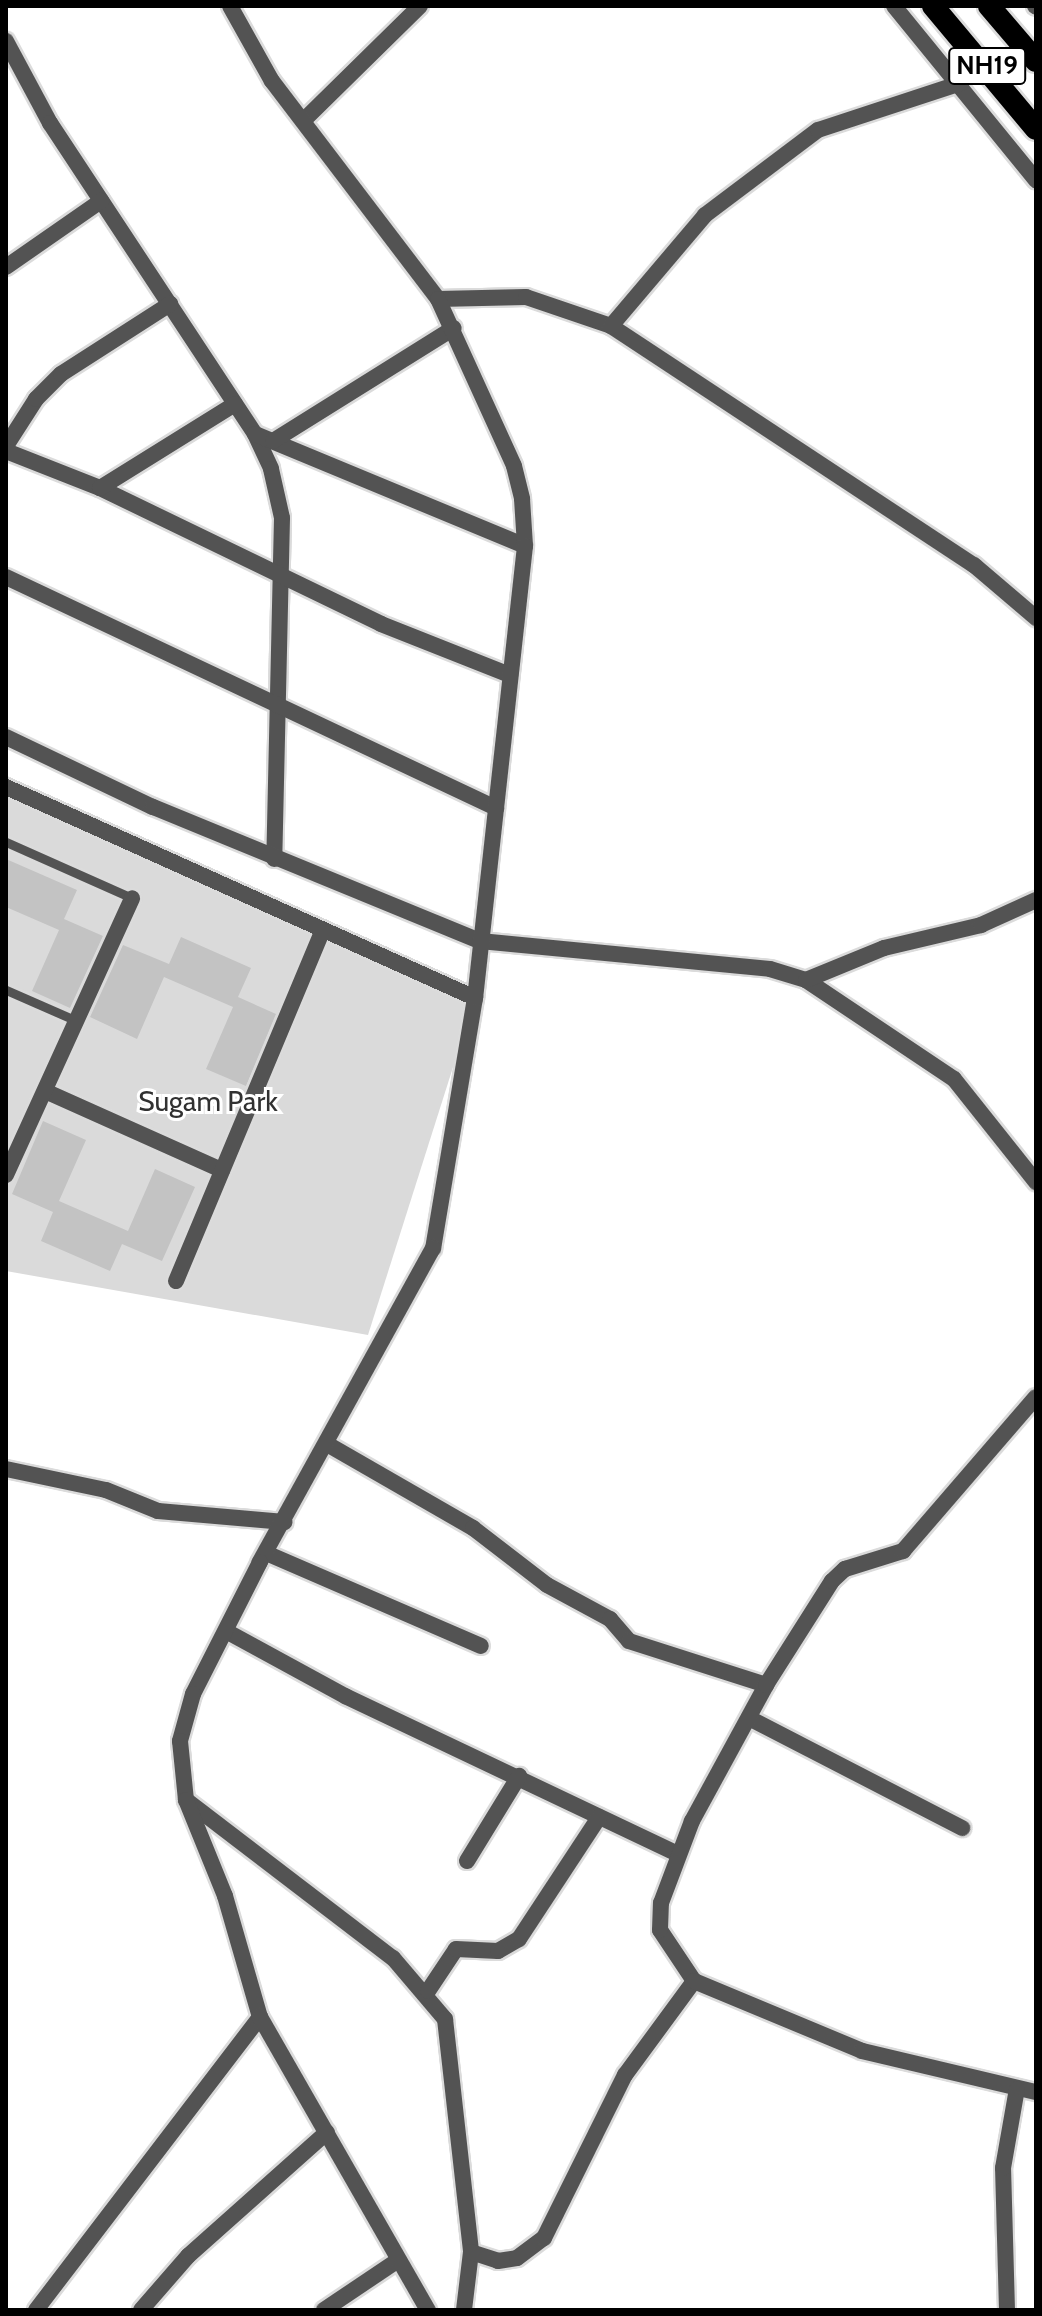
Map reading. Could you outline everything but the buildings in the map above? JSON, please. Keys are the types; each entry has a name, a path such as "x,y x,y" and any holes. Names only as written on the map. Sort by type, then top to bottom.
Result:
{"highway":[{"name":"NH19","path":"933,6 1036,129"},
{"name":"NH19","path":"989,6 1036,61"}],"street":[{"path":"230,6 272,81 438,299 454,328 514,466 525,546 475,998 433,1248 266,1553 193,1694 180,1741 186,1800 225,1896 260,2017 428,2310"},
{"path":"303,121 420,6"},
{"path":"894,6 961,83 1036,180"},
{"path":"6,41 101,201 255,434 282,518 274,705 274,859"},
{"path":"611,326 705,215 818,130 961,83"},
{"path":"6,267 101,201"},
{"path":"438,299 526,297 611,326 974,565 1036,618"},
{"path":"170,304 61,374 36,399 6,449 100,488 381,624 510,675"},
{"path":"273,441 454,328"},
{"path":"100,488 235,404"},
{"path":"255,434 525,546"},
{"path":"6,577 496,808"},
{"path":"6,737 274,859 480,941 770,969 806,980 954,1079 1036,1182"},
{"path":"6,787 475,998"},
{"path":"6,1175 132,898"},
{"path":"806,980 884,948 981,925 1036,900"},
{"path":"176,1281 323,930"},
{"path":"45,1091 222,1170"},
{"path":"1036,1397 903,1551 845,1569 832,1581 766,1685 678,1854 661,1903 660,1930 694,1981 862,2051 1036,2092"},
{"path":"327,1444 473,1528 547,1585 610,1619 629,1641 766,1685"},
{"path":"6,1469 106,1490 158,1511 285,1522"},
{"path":"266,1553 481,1646"},
{"path":"226,1631 345,1696 678,1854"},
{"path":"749,1718 962,1828"},
{"path":"467,1861 519,1776"},
{"path":"186,1800 352,1925 428,1991 452,2045 471,2252 464,2310"},
{"path":"428,1991 456,1949 498,1951 519,1939 599,1817"},
{"path":"471,2252 498,2261 517,2258 544,2238 625,2075 694,1981"},
{"path":"36,2310 260,2017"},
{"path":"1007,2310 1003,2168 1017,2089"},
{"path":"141,2310 188,2256 327,2132"},
{"path":"324,2310 398,2260"}],"lane":[{"path":"6,842 132,898"},
{"path":"6,990 77,1021"}],"green space":[{"name":"Sugam Park","path":"6,787 475,998 368,1335 6,1271"}]}
